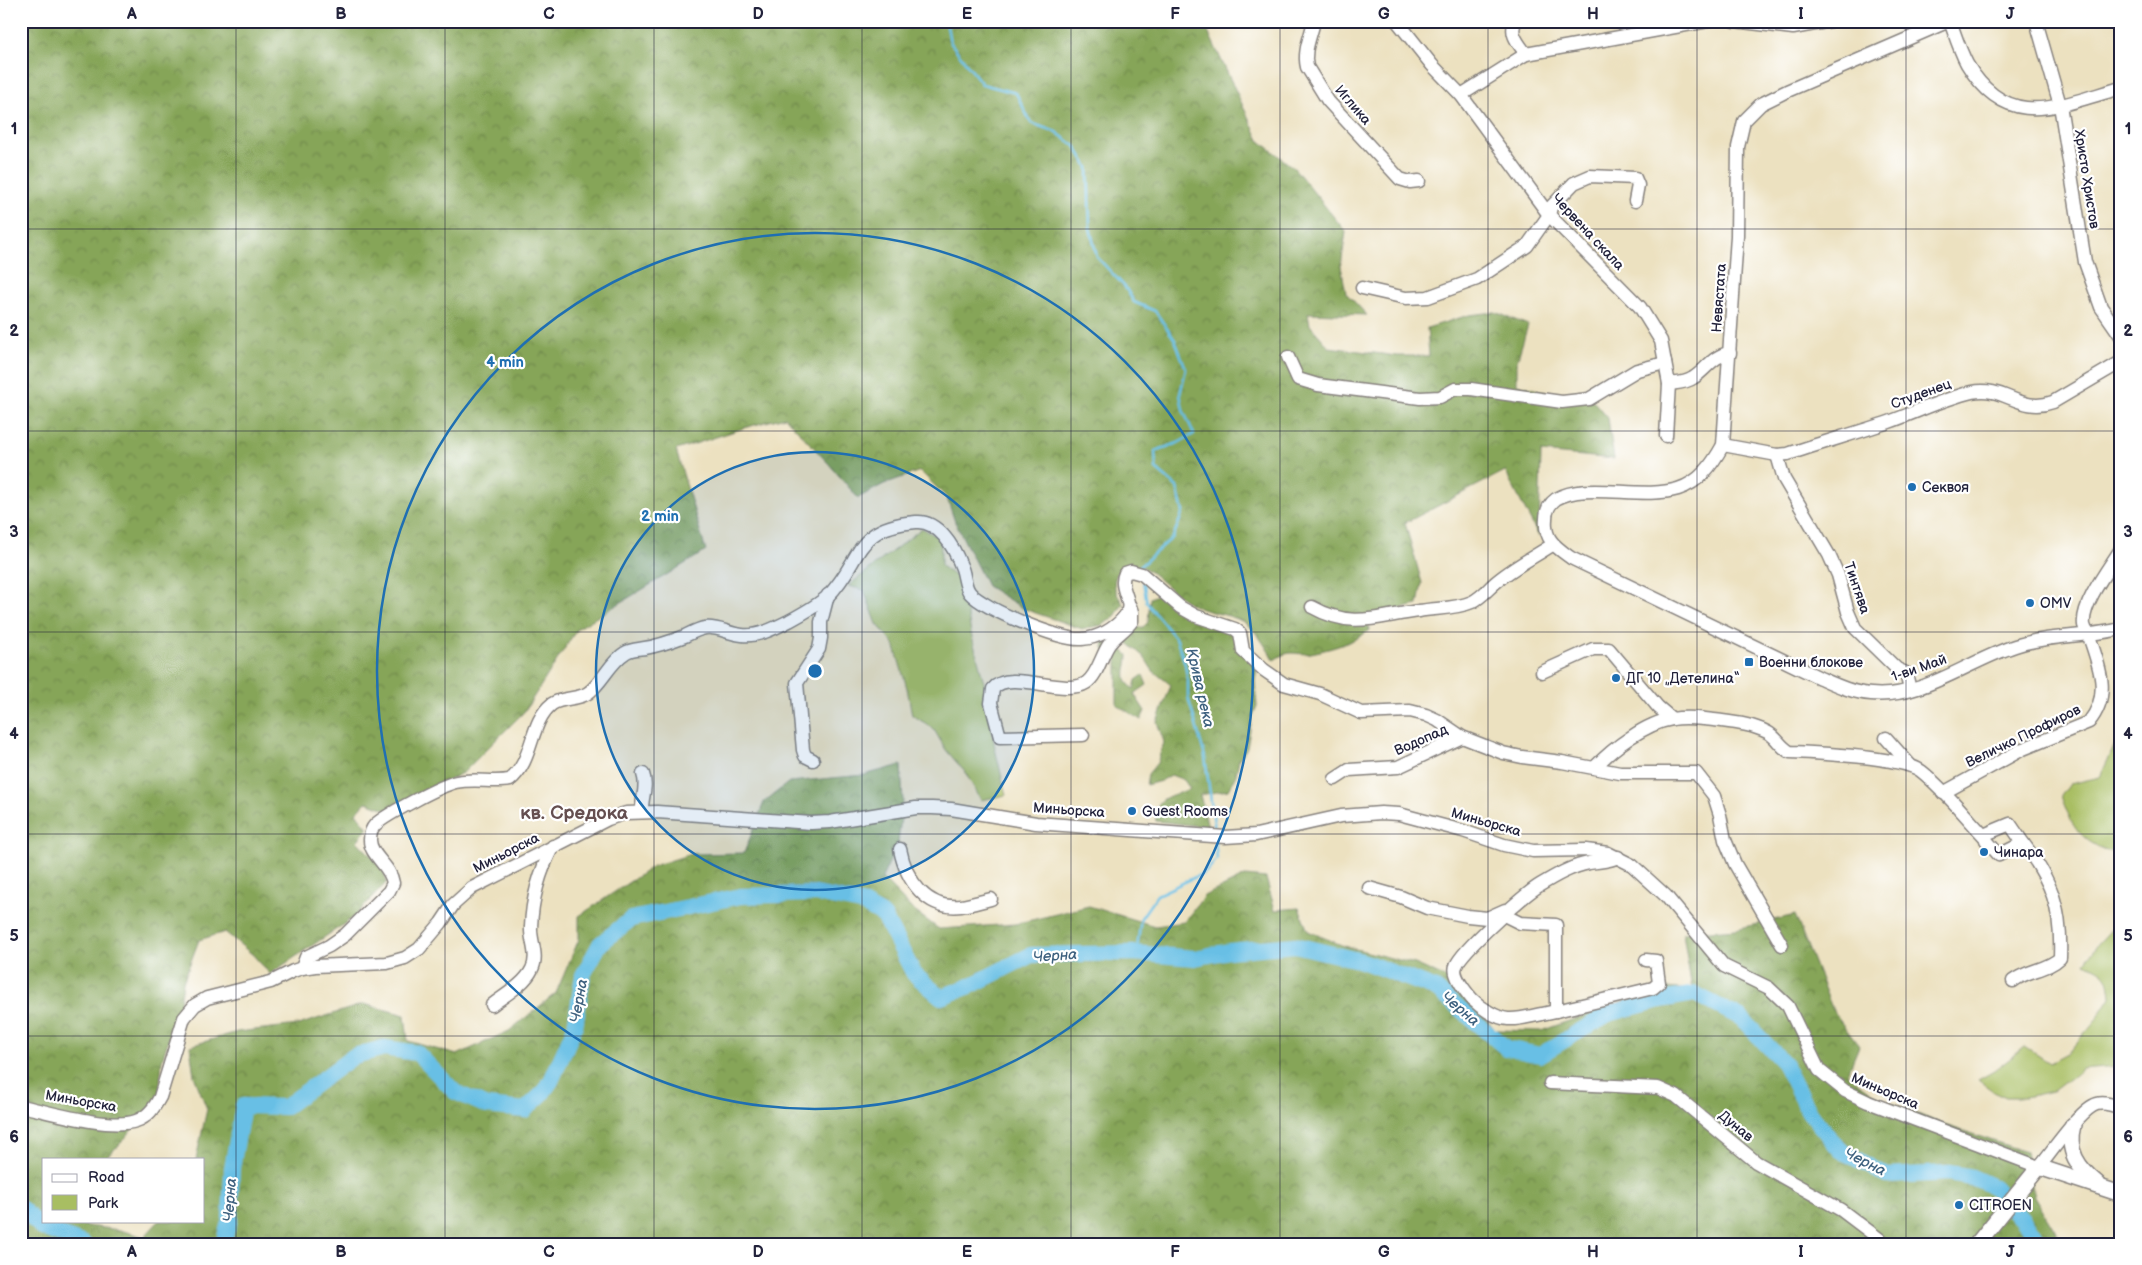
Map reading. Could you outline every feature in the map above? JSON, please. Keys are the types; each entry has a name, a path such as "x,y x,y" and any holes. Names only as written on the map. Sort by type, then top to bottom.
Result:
{"main road":[{"path":"2073,1125 2070,1144 2076,1161 2087,1175 2105,1189"},
{"path":"1977,1244 2039,1167 2121,1194"}],"street":[{"name":"Иглика","path":"1314,21 1306,51 1307,67 1328,101 1400,179 1410,182 1419,181"},
{"name":"Червена скала","path":"1397,21 1432,64 1461,94 1549,215 1640,307 1661,341 1669,384 1666,436"},
{"path":"1516,21 1513,26 1514,37 1526,54"},
{"path":"1461,94 1526,54 1708,21"},
{"path":"1734,21 1793,28 1831,21"},
{"path":"1949,21 1967,63 1987,90 1999,99 2024,108 2039,109 2060,106 2121,88"},
{"name":"Невястата","path":"1552,544 1547,537 1545,528 1548,508 1555,500 1569,494 1592,492 1655,493 1678,489 1695,481 1711,466 1723,445 1738,236 1738,147 1744,121 1761,104 1787,91 1949,21"},
{"name":"Христо Христов","path":"2036,21 2060,106 2085,262 2101,307 2121,336"},
{"path":"1362,288 1406,298 1428,297 1477,279 1527,246 1549,215 1551,207 1574,183 1590,176 1635,178 1638,185 1636,200"},
{"path":"1669,384 1684,382 1694,378 1715,358 1730,353"},
{"path":"1288,357 1298,379 1318,385 1420,398 1440,396 1455,389 1471,389 1562,402 1588,399 1637,370 1665,363"},
{"name":"Студенец","path":"1723,445 1777,455 1788,454 1973,392 1987,391 2031,406 2042,406 2053,402 2121,362"},
{"name":"Тинтява","path":"1777,455 1784,479 1829,555 1838,575 1848,612 1855,628 1896,669 1906,673 1910,690"},
{"path":"302,968 306,958 345,935 389,891 393,883 390,873 370,843 370,834 374,826 409,804 447,785 458,782 510,780 523,768 539,724 548,708 553,703 586,694 624,653 679,638 704,628 741,635 756,635 790,620 828,595 842,577 862,544 885,528 925,522 942,534 953,548 970,593 994,609 1029,625 1079,640 1092,638 1115,626 1126,615 1128,604"},
{"path":"1312,607 1326,614 1348,620 1366,621 1412,612 1461,606 1484,595 1496,582 1552,544"},
{"name":"1-ви Май","path":"1552,544 1571,558 1820,678 1851,690 1871,694 1894,694 1910,690 2016,646 2121,629"},
{"name":"Величко Профиров","path":"1943,793 2023,749 2089,722 2100,707 2102,685 2100,673 2089,635 2084,625 2088,604 2121,550"},
{"path":"1083,735 1000,737 995,724 991,703 993,689 999,684 1017,682 1073,687 1086,683 1093,675 1114,638 1132,621 1132,612 1122,584 1125,573 1136,571 1180,607 1196,616 1235,629 1240,633 1243,651 1264,670 1284,684 1320,694 1361,713 1410,711 1437,720 1462,737 1503,754 1636,774 1696,773 1714,796 1726,840 1735,864 1782,945"},
{"path":"813,760 805,756 803,750 797,683 819,649 821,622 828,595"},
{"path":"1542,672 1592,649 1609,649 1658,707 1672,719"},
{"path":"1595,767 1622,743 1646,729 1672,719 1714,720 1753,727 1777,739 1783,749 1790,752 1886,760 1910,765"},
{"name":"Водопад","path":"1335,779 1349,770 1398,767 1462,737"},
{"path":"1886,738 1910,765 1920,771 1943,793 2000,855 2023,843"},
{"path":"642,812 641,803 646,781 644,774"},
{"name":"Миньорска","path":"21,1106 120,1124 137,1120 154,1108 160,1097 184,1018 195,1005 206,998 271,982 302,968 387,963 405,958 419,948 441,923 452,905 472,888 608,819 626,813 642,812 811,823 830,822 916,808 932,808 952,809 1036,824 1225,837 1256,835 1340,816 1382,813 1399,814 1463,831 1504,845 1533,850 1598,851 1618,857 1632,865 1666,896 1724,966 1769,988 1788,1006 1819,1070 1829,1080 1845,1091 1868,1102 2039,1167"},
{"path":"1985,837 1986,834 2010,824 2043,871 2055,896 2060,958 2049,966 2024,973 2013,980"},
{"path":"492,1005 520,983 531,971 534,963 530,928 533,904 542,868 553,846"},
{"path":"900,849 904,867 922,895 928,900 949,906 962,906 991,899"},
{"path":"1618,857 1609,861 1588,863 1574,868 1541,885 1504,915 1456,965 1456,970 1464,988 1477,1004 1496,1016 1508,1019 1556,1011 1653,988 1659,983 1656,961 1646,960"},
{"path":"1369,888 1401,897 1427,908 1478,918 1492,916 1514,906"},
{"path":"1504,915 1520,924 1556,925 1556,1011"},
{"name":"Дунав","path":"1550,1083 1658,1088 1676,1096 1756,1162 1840,1210 1886,1244"},
{"path":"2039,1167 2084,1111 2097,1104 2112,1104 2121,1108"}],"green space":[{"path":"21,21 1203,21 1259,140 1295,169 1346,232 1341,266 1346,293 1367,315 1308,313 1310,325 1329,347 1397,356 1429,356 1427,328 1469,315 1495,312 1528,325 1517,361 1517,384 1556,395 1588,395 1608,418 1614,459 1541,452 1539,537 1505,471 1405,523 1422,583 1418,605 1367,616 1369,630 1356,639 1342,645 1305,654 1289,653 1274,660 1263,642 1249,626 1230,616 1195,606 1146,569 1139,566 1127,567 1118,573 1114,585 1123,604 1115,616 1103,625 1082,629 1024,609 987,586 955,522 947,498 920,471 884,484 858,498 785,417 676,450 706,551 577,629 524,712 464,772 391,811 366,802 356,813 368,828 357,841 382,867 387,882 353,918 270,974 253,955 225,932 199,940 183,982 180,1005 162,1060 159,1096 122,1142 105,1158 42,1158 42,1222 72,1222 71,1224 120,1230 144,1237 158,1222 205,1222 205,1158 196,1158 207,1109 194,1076 190,1046 237,1032 298,1025 364,1004 405,1015 408,1041 457,1055 509,1031 556,993 579,939 579,916 653,866 691,854 744,853 764,802 789,782 864,775 901,765 903,801 898,843 882,878 913,910 939,929 1015,924 1089,906 1155,926 1184,922 1204,896 1245,876 1266,878 1275,910 1299,908 1308,931 1344,946 1415,964 1458,983 1495,1030 1541,1031 1665,988 1692,990 1683,933 1736,929 1795,915 1834,1013 1859,1046 1847,1075 1881,1099 1942,1124 2026,1152 2034,1196 2060,1239 2066,1244 21,1244"},
{"path":"922,528 941,539 941,566 962,581 971,633 986,690 995,748 1006,795 981,800 965,772 946,750 933,728 912,715 907,688 894,644 877,624 864,590 848,586"},
{"path":"1161,593 1242,633 1248,641 1247,649 1257,670 1255,681 1257,706 1252,718 1247,748 1239,759 1236,775 1228,790 1200,795 1208,827 1156,821 1158,806 1165,798 1190,789 1184,780 1171,775 1161,781 1146,785 1148,774 1157,763 1164,742 1157,722 1171,685 1153,671 1144,657 1123,639 1118,646 1128,655 1127,681 1134,689 1136,680 1143,675 1147,685 1134,694 1145,711 1141,720 1117,705 1117,657 1103,649 1104,636 1143,627 1148,622 1150,598"},
{"path":"2121,732 2121,854 2108,851 2082,835 2070,818 2061,796 2070,784 2100,777"},
{"path":"2121,919 2121,1063 2117,1066 2082,1069 2053,1091 2025,1097 2006,1097 1993,1091 1978,1080 1994,1071 2025,1047 2050,1063 2067,1054 2099,1016 2111,997 2109,983 2105,975 2098,969 2085,963 2096,946"}],"waterway":[{"name":"Крива река","path":"946,21 950,42 982,84 1016,93 1031,123 1056,132 1075,146 1088,167 1090,228 1097,257 1125,287 1134,302 1155,311 1175,340 1186,369 1180,394 1183,410 1194,434 1178,443 1155,451 1156,469 1177,487 1183,512 1173,537 1139,567 1140,570"},
{"name":"Крива река","path":"1143,582 1147,603 1177,640 1185,664 1188,697 1205,757 1215,831"},
{"name":"Крива река","path":"1133,953 1137,948 1141,918 1157,895 1206,872 1217,859 1215,839"},
{"name":"Черна","path":"223,1244 230,1219 232,1168 243,1106 285,1107 354,1056 384,1048 417,1053 455,1092 487,1106 525,1110 542,1094 551,1081 575,1027 583,975 600,944 631,919 741,896 816,894 861,903 884,916 914,974 941,997 970,986 1031,955 1133,953 1195,958 1229,951 1295,945 1362,961 1436,989 1506,1048 1540,1055 1608,1014 1656,1001 1695,994 1741,1018 1784,1063 1808,1111 1840,1150 1887,1176 1949,1173 1972,1177 1994,1187 2043,1244"},
{"name":"Черна","path":"21,1208 42,1228 84,1244"}],"place":[{"name":"Секвоя","path":"1912,487"},
{"name":"OMV","path":"2030,603"},
{"name":"Военни блокове","path":"1749,662"},
{"name":"ДГ 10 „Детелина“","path":"1616,678"},
{"name":"Guest Rooms","path":"1132,811"},
{"name":"Чинара","path":"1984,852"},
{"name":"CITROEN","path":"1959,1205"}],"district":[{"name":"кв. Средока","path":"574,813"}]}
